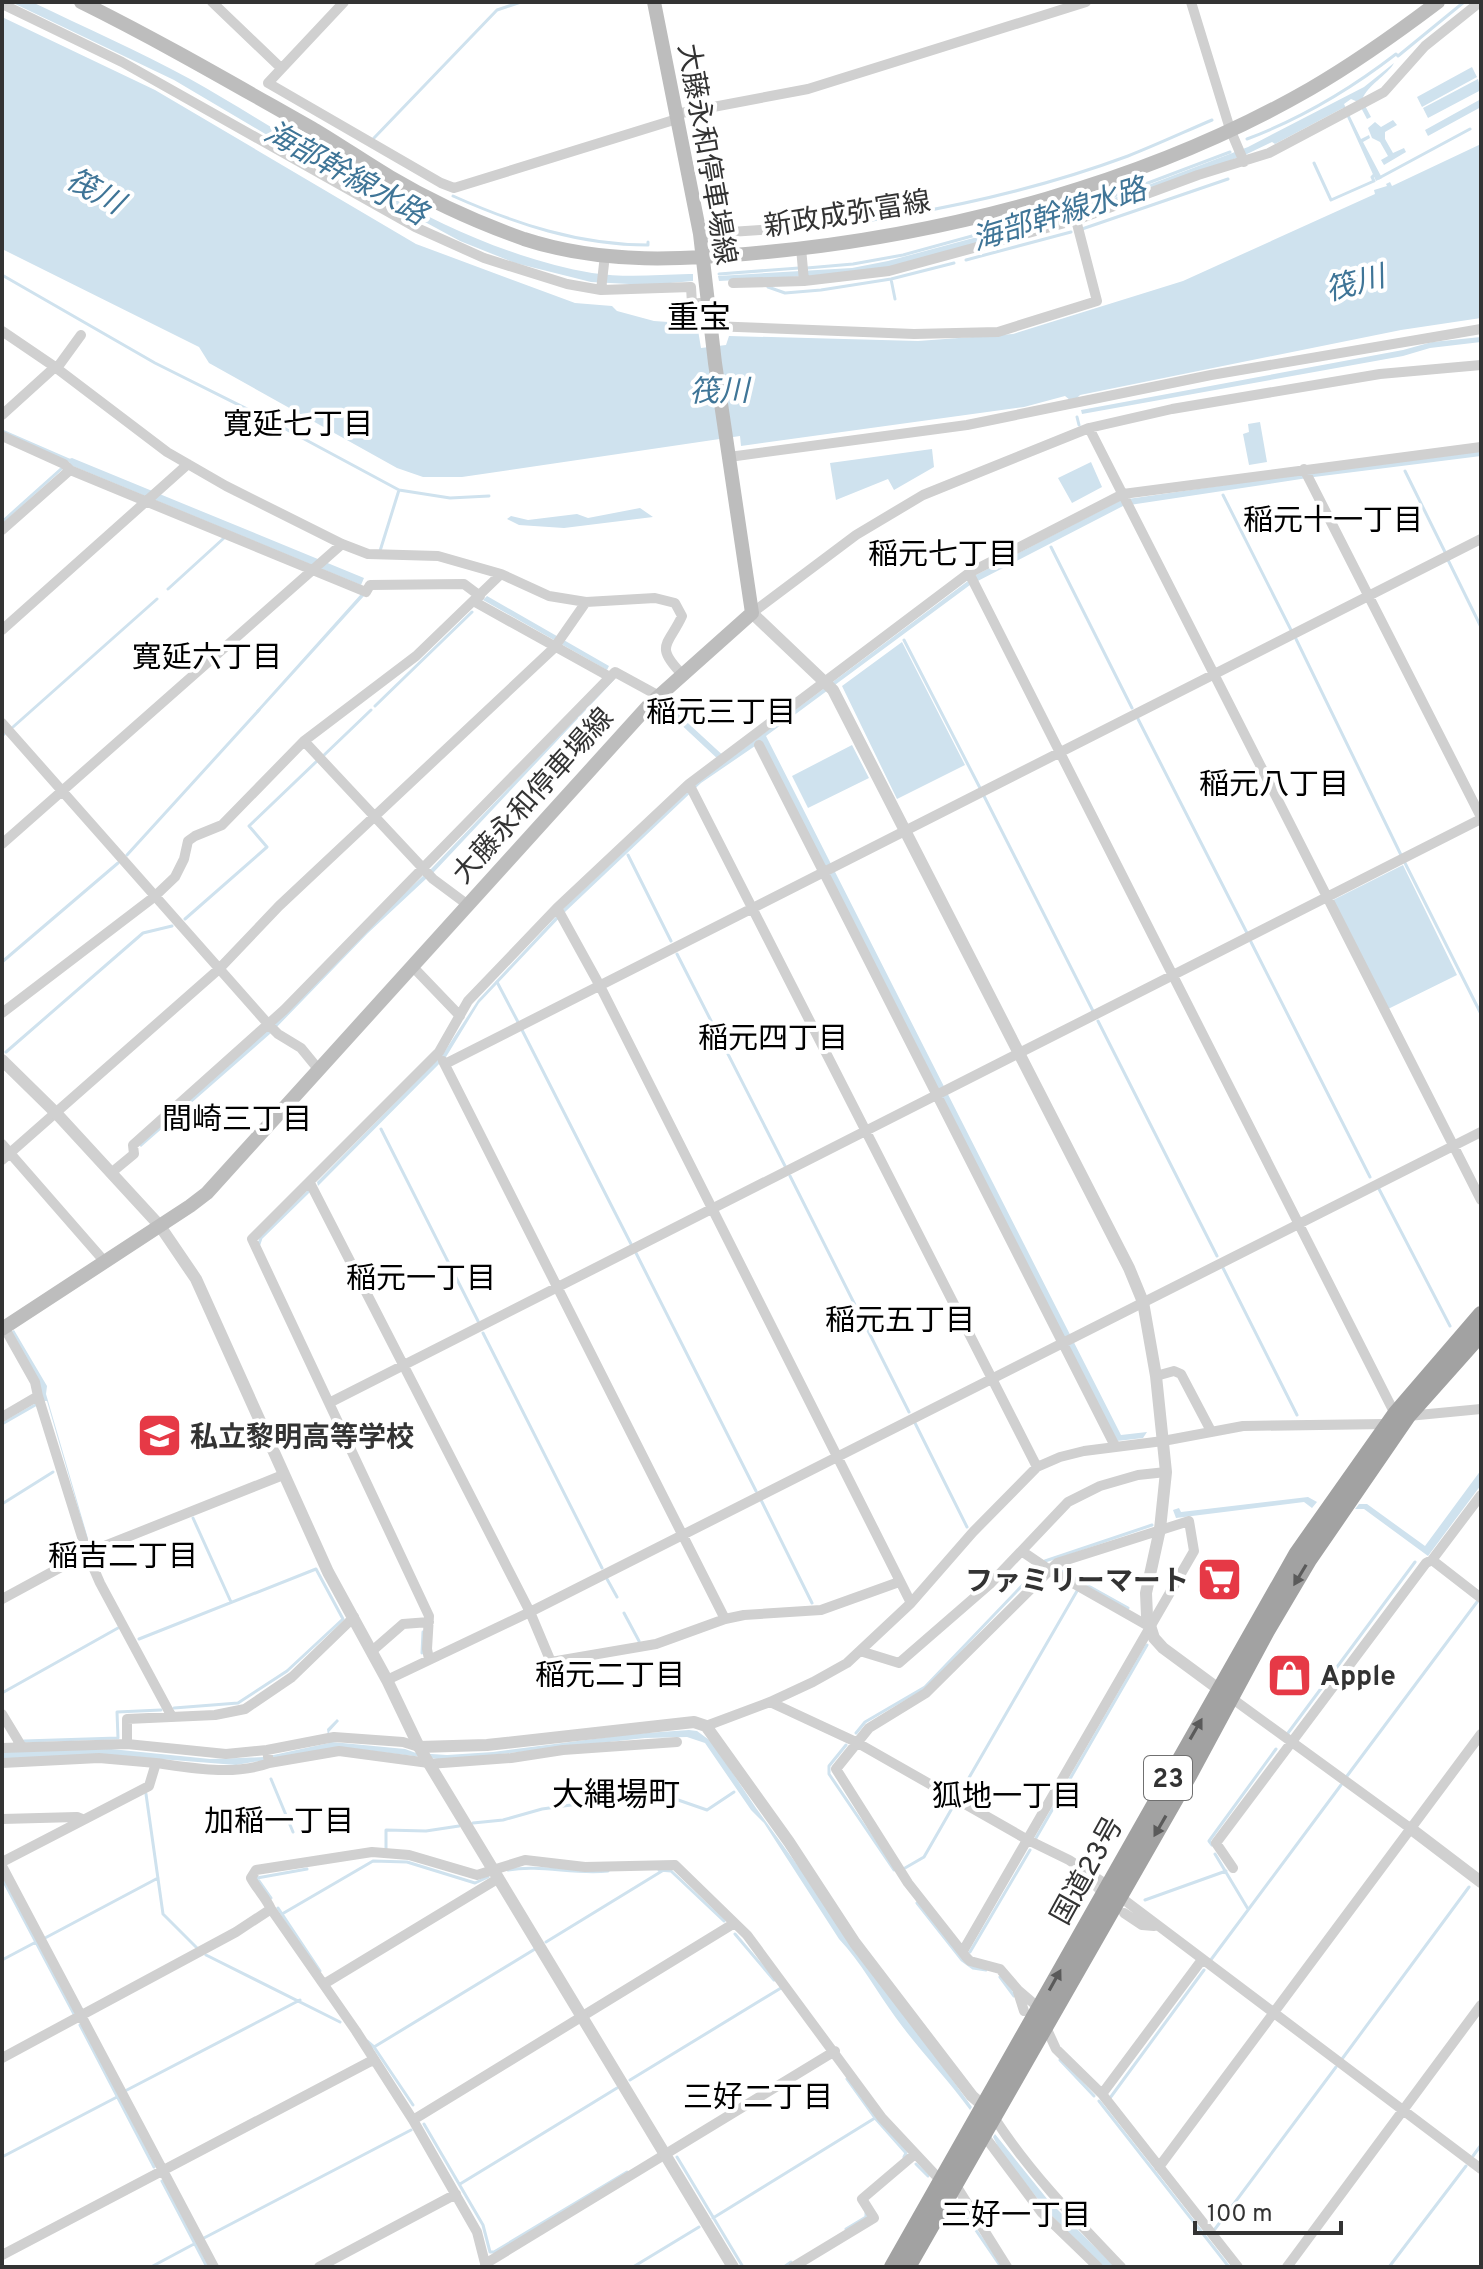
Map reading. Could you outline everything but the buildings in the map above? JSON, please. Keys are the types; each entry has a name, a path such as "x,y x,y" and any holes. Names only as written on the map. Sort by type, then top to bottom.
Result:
{"highway":[{"name":"国道23号","path":"892,2267 983,2134 988,2111 1045,2032 1111,1895 1224,1693 1297,1553 1397,1418 1481,1314"},
{"name":"国道23号","path":"1397,1418 1481,1334"},
{"name":"国道23号","path":"908,2267 948,2182 988,2111 1032,2010 1111,1895"}],"main road":[{"name":"新政成弥富線","path":"81,2 160,41 429,198 528,240 604,260 702,258 801,248 937,226 1043,198 1178,152 1230,129 1331,76 1381,45 1438,2"},
{"name":"大藤永和停車場線","path":"3,1328 207,1193 600,757 659,696 752,613 700,234 654,2"}],"street":[{"path":"212,2 281,68"},
{"path":"344,2 268,83 454,188 676,116 808,89 1086,2"},
{"path":"1191,2 1230,129 1242,157"},
{"path":"733,283 804,280 889,271 1076,220 1242,157 1269,153 1384,92 1425,46 1480,2"},
{"path":"2,4 122,62 415,227 507,266 567,284 601,288 691,287 692,304 708,302"},
{"path":"711,326 914,334 998,332 1097,301 1076,220"},
{"path":"700,234 774,229"},
{"path":"801,248 804,280"},
{"path":"601,288 604,260"},
{"path":"729,457 967,425 1211,375 1481,329"},
{"path":"2,331 167,452 342,544 368,554 438,556 501,574 549,596 586,602 655,598 675,603 682,616 667,639 666,647 670,662 683,675"},
{"path":"2,415 56,368 81,335"},
{"path":"1480,1880 1163,1648 1154,1638 1146,1593 1160,1529 1166,1472 1156,1376 1143,1302 1129,1268 907,830 827,684 752,613 856,535 923,495 1089,428 1186,407 1380,374 1481,365"},
{"path":"1089,428 1481,1200"},
{"path":"2,436 64,464 70,470 151,498 316,566 366,592 370,585 464,584 477,599 558,643 610,677"},
{"path":"725,1619 442,1058 468,1001 715,762 971,578 1125,500 1481,447"},
{"path":"2,630 188,464"},
{"path":"2,530 70,470"},
{"path":"329,1403 1328,899 1481,818 1306,473"},
{"path":"429,1659 429,1616 252,1239 442,1058 600,986 1481,539"},
{"path":"2,844 342,544"},
{"path":"2,1013 154,897 175,877 188,841 222,825 304,741 401,668 501,574"},
{"path":"971,578 1397,1418"},
{"path":"7,1157 219,969 279,906 558,643 586,602"},
{"path":"111,1173 134,1154 133,1145 271,1027 615,672 659,696"},
{"path":"2,723 271,1027 301,1048 319,1070"},
{"path":"304,741 424,870 468,905"},
{"path":"759,745 827,871 1067,1340 1115,1446"},
{"path":"691,788 1037,1467"},
{"path":"560,912 911,1603"},
{"path":"413,967 460,1016"},
{"path":"2,1060 57,1114 160,1226 196,1279 328,1572 420,1748 733,2267"},
{"path":"387,1680 530,1612 1481,1132"},
{"path":"2,1144 7,1157 105,1262"},
{"path":"310,1183 530,1612 551,1662 656,1644 744,1615 821,1610 899,1582"},
{"path":"3,1328 35,1382 87,1553 100,1583 172,1717"},
{"path":"1156,1376 1174,1371 1181,1374 1211,1431"},
{"path":"2,1417 39,1400"},
{"path":"706,1726 813,1682 860,1651 911,1603 973,1532 1037,1467 1060,1457 1243,1426 1397,1418 1481,1409"},
{"path":"860,1651 899,1663 1023,1552 1055,1514 1081,1494 1138,1475 1166,1472"},
{"path":"2,1599 87,1553 283,1475"},
{"path":"1233,1868 1216,1843 1426,1563 1432,1560 1481,1495"},
{"path":"963,1951 1194,1551 1189,1521 1057,1563 1048,1569 926,1693 869,1728 836,1769 908,1883 970,1961 1000,1969 1032,2010"},
{"path":"1023,1552 1150,1627"},
{"path":"1432,1560 1481,1598"},
{"path":"127,1744 127,1719 215,1715 245,1709 292,1677 354,1617"},
{"path":"372,1651 403,1624 429,1622"},
{"path":"770,1702 856,1742 1069,1860 1142,1925 1156,1927"},
{"path":"2,1714 22,1747"},
{"path":"2,1763 99,1758 197,1769 237,1769 330,1738 403,1742 420,1748 487,1745 694,1722 706,1726 789,1842 855,1943 972,2096 988,2111 1052,2196 1121,2267"},
{"path":"1159,2167 1481,1734"},
{"path":"2,1748 127,1744 268,1757 339,1751 429,1763 677,1742"},
{"path":"156,1763 149,1786 2,1864 214,2267"},
{"path":"2,1819 82,1819"},
{"path":"496,1874 477,1875 409,1855 372,1852 268,1867 256,1870 251,1878 413,2120 477,2232 486,2266 835,2051"},
{"path":"324,1984 496,1874 525,1860 585,1867 675,1865 747,1935 882,2118 915,2154 948,2182 1007,2267"},
{"path":"1111,1895 1481,2169"},
{"path":"2,2058 236,1932 271,1909"},
{"path":"413,2120 733,1924"},
{"path":"1102,2094 1201,1961"},
{"path":"1287,2267 1481,2005"},
{"path":"1045,2032 1056,2049 1102,2094 1238,2267"},
{"path":"2,2255 373,2060"},
{"path":"983,2134 1042,2213 1098,2267"},
{"path":"793,2267 874,2218 862,2199 915,2154"},
{"path":"319,2267 456,2194"}],"water":[{"name":"海部幹線水路","path":"11,2 32,2 151,59 384,193 486,242 539,261 592,273 628,276 693,274 693,281 648,285 591,282 515,263 460,241 294,151 174,80"},
{"name":"筏川","path":"2,17 155,90 416,244 575,303 612,306 617,311 654,321 697,324 701,348 726,345 729,336 918,341 1013,334 1183,281 1375,194 1374,190 1390,182 1392,186 1481,144 1481,318 1401,330 1080,395 1076,399 1070,400 1065,396 1024,407 741,446 740,436 462,477 423,477 397,468 209,363 199,347 2,249"},
{"path":"1394,63 1362,100 1371,117 1367,119 1358,102 1351,99 1344,104 1361,139 1369,135 1370,138 1363,142 1382,178 1376,181 1343,108 1275,144 1272,142 1110,206 889,267 809,276 719,281 718,276 852,268 888,261 1096,205 1248,147 1364,87"},
{"path":"1472,67 1477,77 1422,107 1417,97"},
{"path":"1478,79 1481,90 1428,118 1423,108"},
{"path":"1481,99 1481,107 1428,136 1425,130"},
{"path":"1393,120 1397,125 1385,132 1385,139 1393,153 1404,148 1406,152 1384,165 1381,160 1388,156 1380,142 1372,138 1368,128 1375,122 1381,127"},
{"path":"1481,337 1481,342 1430,348 1403,356 1082,414 1081,410 1432,342"},
{"path":"1260,422 1267,462 1249,465 1243,434 1249,432 1248,424"},
{"path":"932,449 934,467 894,490 888,479 836,500 830,463"},
{"path":"1481,451 1481,456 1123,506 970,585 766,736 1121,1435 1147,1432 1143,1438 1117,1441 755,746 701,783 565,912 479,1003 446,1057 318,1186 317,1182 443,1054 478,1000 565,907 720,761 660,705 664,701 728,760 976,575 1121,500"},
{"path":"69,459 364,578 361,585 70,465"},
{"path":"1091,462 1102,487 1072,503 1058,478"},
{"path":"640,508 653,517 564,528 519,525 507,519 511,516 528,520 577,514 588,518"},
{"path":"361,594 364,596 258,713 256,711"},
{"path":"487,596 609,666 607,670 483,600"},
{"path":"902,642 965,765 897,799 842,686"},
{"path":"615,679 433,873 430,870"},
{"path":"852,745 869,778 808,808 792,776"},
{"path":"1403,865 1457,975 1388,1009 1333,900"},
{"path":"424,875 427,878 368,933 271,1033 141,1147 138,1144"},
{"path":"14,1330 47,1386 46,1394 89,1542 47,1401 44,1401 11,1332"},
{"path":"1481,1470 1481,1485 1428,1556 1364,1509 1355,1509 1359,1504 1367,1504 1425,1546"},
{"path":"1308,1497 1317,1502 1312,1508 1304,1502 1176,1518 1173,1510 1179,1508 1181,1512"},
{"path":"337,1719 339,1721 329,1732 332,1742 447,1755 632,1734 697,1731 712,1742 756,1808 972,2107 970,2110 896,2018 839,1939 764,1823 751,1810 705,1743 687,1737 645,1738 446,1760 340,1747 236,1765 109,1755 2,1759 2,1752 111,1749 210,1759 264,1757 329,1743 327,1729"},
{"path":"995,2134 1048,2200 1115,2267 1104,2267 1049,2213 1002,2154 993,2137"}],"waterway":[{"path":"374,138 497,10 521,2"},
{"path":"1247,139 1343,91 1396,54 1398,56 1464,2"},
{"path":"777,232 911,214 1042,184 1128,156 1212,120"},
{"path":"1379,178 1470,129"},
{"name":"海部幹線水路","path":"807,268 903,255 1103,200 1230,152"},
{"path":"1314,163 1331,200 1374,181 1372,177 1376,173"},
{"name":"海部幹線水路","path":"1082,229 1228,179"},
{"path":"453,196 524,224 573,237 622,244 648,245 648,242"},
{"name":"海部幹線水路","path":"966,260 1071,232"},
{"path":"768,287 785,293 821,290 891,279 954,263"},
{"path":"719,274 799,268"},
{"path":"2,275 155,363 399,490 450,498 489,496"},
{"path":"891,279 895,299"},
{"path":"1077,417 1079,425"},
{"path":"2,431 71,461"},
{"path":"2,522 61,469"},
{"path":"1405,471 1445,552"},
{"path":"380,551 399,490"},
{"path":"1223,495 1291,630"},
{"path":"168,589 224,538"},
{"path":"1051,547 1132,708"},
{"path":"1448,560 1481,627"},
{"path":"13,727 157,599"},
{"path":"375,706 472,612"},
{"path":"1296,639 1401,855"},
{"path":"904,640 980,788"},
{"path":"127,855 259,710"},
{"path":"322,757 371,710"},
{"path":"1138,719 1247,933"},
{"path":"185,919 267,847 249,826 318,760"},
{"path":"984,796 1093,1011"},
{"path":"628,855 671,941"},
{"path":"2,962 118,863"},
{"path":"1405,863 1481,1014"},
{"path":"6,1052 143,933 172,926"},
{"path":"1251,942 1370,1177"},
{"path":"677,954 785,1166"},
{"path":"497,982 518,1022"},
{"path":"1098,1021 1217,1256"},
{"path":"522,1030 631,1244"},
{"path":"381,1129 478,1321"},
{"path":"790,1176 909,1412"},
{"path":"1379,1189 1450,1326"},
{"path":"259,1244 261,1238 308,1192"},
{"path":"636,1253 756,1491"},
{"path":"1223,1268 1297,1415"},
{"path":"483,1333 602,1568"},
{"path":"2,1424 37,1404"},
{"path":"915,1423 967,1527"},
{"path":"2,1504 53,1472"},
{"path":"761,1500 812,1603"},
{"path":"193,1518 231,1602"},
{"path":"1045,1561 1152,1525"},
{"path":"1288,1733 1415,1562"},
{"path":"139,1639 316,1569 343,1619 287,1671 238,1703 174,1708"},
{"path":"1058,1569 1128,1608"},
{"path":"856,1733 865,1722 925,1687 1037,1570"},
{"path":"607,1579 617,1597"},
{"path":"959,1795 1077,1591"},
{"path":"1347,1776 1477,1602"},
{"path":"624,1613 639,1641"},
{"path":"2,1693 118,1628"},
{"path":"422,1653 423,1632"},
{"path":"1036,1838 1147,1645"},
{"path":"24,1741 118,1738 117,1712 161,1710"},
{"path":"846,1745 829,1766 829,1774 894,1870"},
{"path":"1212,1845 1209,1841 1276,1749"},
{"path":"271,1779 293,1832"},
{"path":"1210,1961 1341,1785"},
{"path":"473,1823 503,1820 542,1809 658,1793 707,1810 734,1792"},
{"path":"146,1794 163,1914 197,1948"},
{"path":"905,1868 924,1857 955,1803"},
{"path":"386,1850 386,1830 426,1831 459,1826"},
{"path":"970,1952 1030,1850"},
{"path":"1215,1854 1248,1909"},
{"path":"282,1914 373,1861 407,1862 475,1883 488,1877"},
{"path":"271,1898 257,1878 307,1869"},
{"path":"508,1870 608,1871"},
{"path":"659,1870 671,1871 724,1921"},
{"path":"546,1942 662,1871"},
{"path":"1145,1900 1226,1871"},
{"path":"2,1878 74,2014"},
{"path":"45,1938 158,1878"},
{"path":"1342,2059 1469,1887"},
{"path":"917,1903 962,1960 973,1968 986,1970"},
{"path":"278,1908 320,1971"},
{"path":"735,1934 774,1980"},
{"path":"2,1960 36,1942"},
{"path":"374,2047 535,1949"},
{"path":"206,1955 340,2022"},
{"path":"1110,2098 1204,1970"},
{"path":"1000,1977 1014,1996"},
{"path":"630,2080 781,1988"},
{"path":"125,2091 300,2000"},
{"path":"80,2025 154,2167"},
{"path":"367,2041 413,2105"},
{"path":"1060,2060 1094,2096"},
{"path":"1215,2229 1336,2067"},
{"path":"847,2079 875,2118 906,2153 904,2157"},
{"path":"460,2184 617,2088"},
{"path":"2,2157 117,2097"},
{"path":"1099,2101 1229,2267"},
{"path":"713,2218 875,2118"},
{"path":"424,2124 483,2225 490,2252 627,2172"},
{"path":"204,2238 411,2130"},
{"path":"1473,2156 1481,2145"},
{"path":"677,2157 743,2267"},
{"path":"916,2164 928,2176"},
{"path":"1389,2267 1466,2166"},
{"path":"162,2181 207,2267"},
{"path":"958,2204 1001,2267"},
{"path":"846,2229 866,2217 866,2212"},
{"path":"633,2267 699,2227"},
{"path":"151,2267 194,2244"},
{"path":"784,2267 791,2262"}],"tunnel":[{"path":"1095,1885 1108,1898"}],"place":[{"name":"私立黎明高等学校","path":"159,1436"},
{"name":"ファミリーマート","path":"1220,1580"},
{"name":"Apple","path":"1289,1675"}],"district":[{"name":"重宝","path":"699,317"},
{"name":"寛延七丁目","path":"298,424"},
{"name":"稲元十一丁目","path":"1333,520"},
{"name":"稲元七丁目","path":"943,554"},
{"name":"寛延六丁目","path":"207,657"},
{"name":"稲元三丁目","path":"721,712"},
{"name":"稲元八丁目","path":"1274,784"},
{"name":"稲元四丁目","path":"773,1038"},
{"name":"間崎三丁目","path":"237,1119"},
{"name":"稲元一丁目","path":"421,1278"},
{"name":"稲元五丁目","path":"900,1320"},
{"name":"稲吉二丁目","path":"123,1556"},
{"name":"稲元二丁目","path":"610,1675"},
{"name":"大縄場町","path":"616,1794"},
{"name":"狐地一丁目","path":"1007,1796"},
{"name":"加稲一丁目","path":"279,1821"},
{"name":"三好二丁目","path":"758,2097"},
{"name":"三好一丁目","path":"1016,2215"}]}
